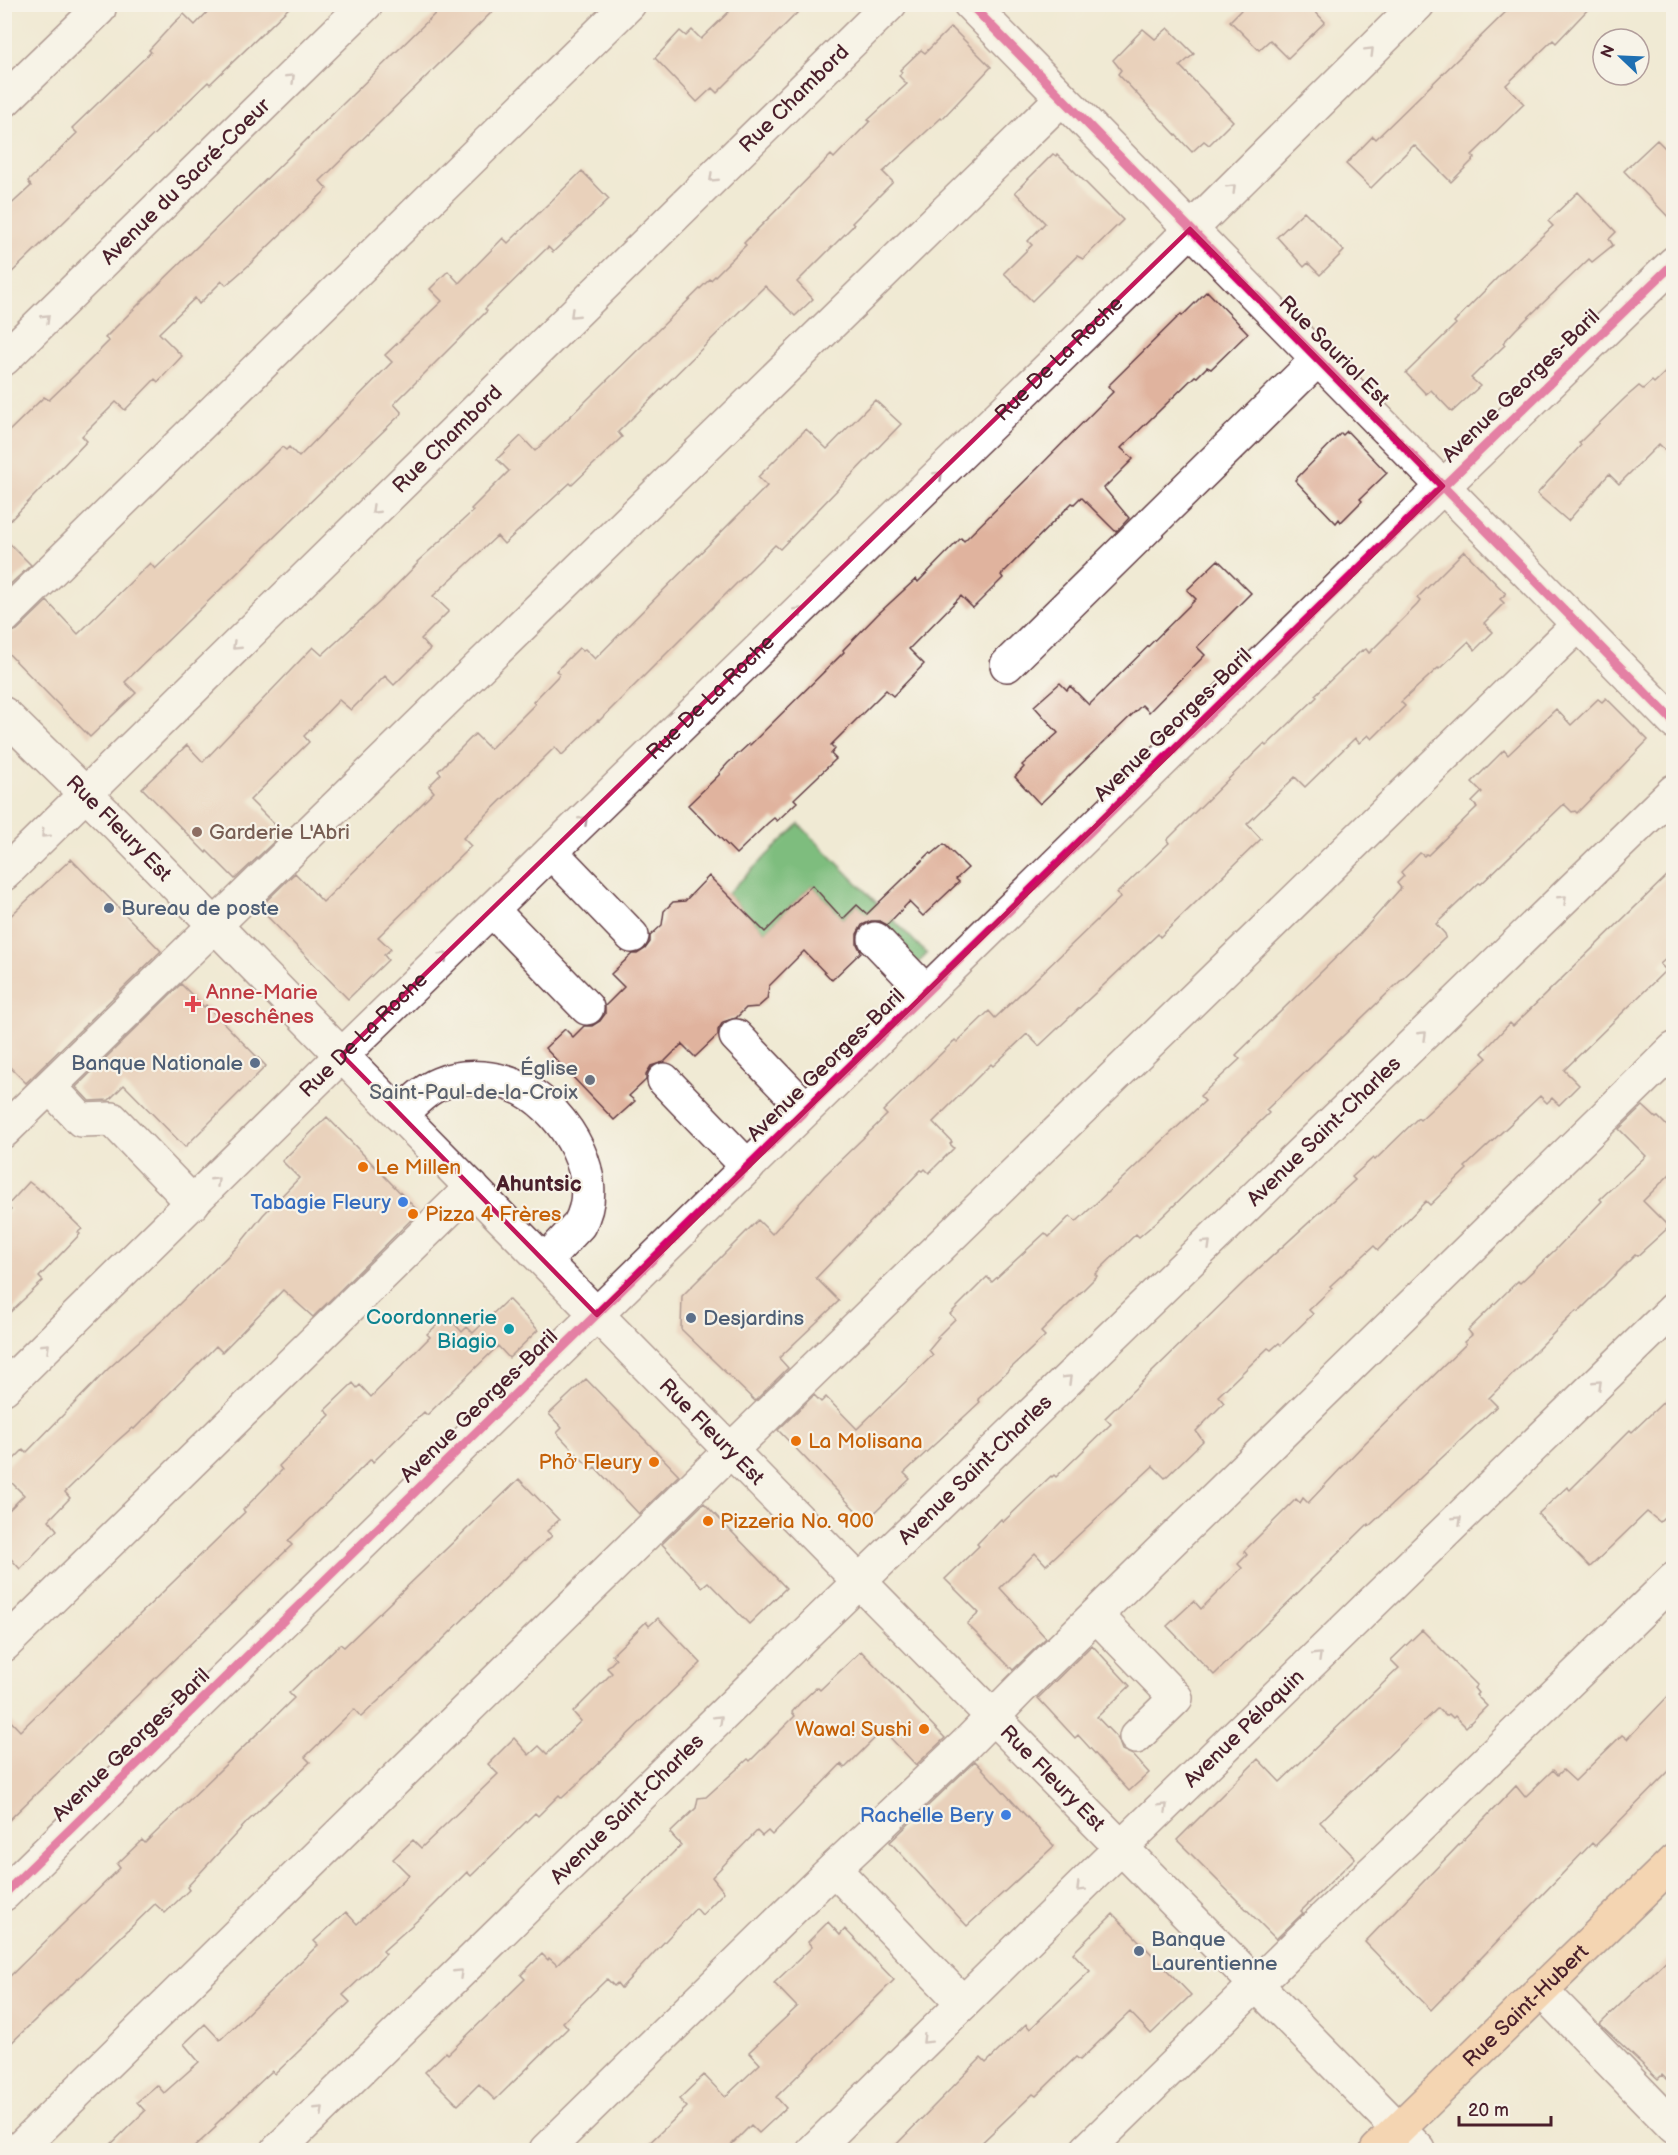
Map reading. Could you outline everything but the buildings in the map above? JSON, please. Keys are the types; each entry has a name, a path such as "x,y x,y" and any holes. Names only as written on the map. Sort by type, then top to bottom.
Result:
{"main road":[{"name":"Rue Saint-Hubert","path":"1398,2144 1541,1990 1674,1861"}],"street":[{"name":"Avenue du Sacré-Coeur","path":"4,358 366,4"},
{"path":"4,617 629,4"},
{"name":"Rue Chambord","path":"4,874 890,4"},
{"name":"Rue Sauriol Est","path":"970,4 1674,722"},
{"name":"Rue De La Roche","path":"4,1388 1418,4"},
{"path":"4,101 99,9"},
{"path":"9,1117 50,1087 1061,99"},
{"name":"Avenue Georges-Baril","path":"4,1894 1443,486 1674,263"},
{"path":"1007,665 1317,360"},
{"path":"18,2151 731,1450 1578,625"},
{"name":"Rue Fleury Est","path":"4,714 1256,1984 1398,2144"},
{"name":"Avenue Saint-Charles","path":"278,2151 860,1581 1674,791"},
{"path":"551,852 632,936"},
{"path":"492,910 587,1008"},
{"path":"875,939 926,992"},
{"path":"736,1036 806,1110"},
{"path":"546,2151 993,1717 1674,1049"},
{"path":"400,1115 421,1095 438,1084 477,1078 501,1081 523,1089 554,1115 577,1146 584,1167 587,1198 583,1218 579,1225 545,1261"},
{"path":"664,1080 748,1167"},
{"path":"50,1087 81,1120 112,1119 193,1203"},
{"path":"4,1645 472,1187"},
{"name":"Avenue Péloquin","path":"814,2151 1122,1847 1674,1310"},
{"path":"1087,2151 1674,1579"},
{"path":"1096,1615 1176,1698 1136,1737"},
{"path":"834,1869 963,2003"},
{"path":"1541,1990 1674,2127"}],"highlighted area":[{"path":"1190,229 1443,486 597,1315 342,1055"}],"green space":[{"path":"799,824 927,954 917,964 857,905 843,919 812,885 765,932 727,894"}],"cycle path":[{"path":"970,4 1674,722"},
{"path":"4,1894 1674,263"}],"place":[{"name":"Garderie L'Abri","path":"197,832"},
{"name":"Bureau de poste","path":"109,908"},
{"name":"Anne-Marie Deschênes","path":"193,1004"},
{"name":"Banque Nationale","path":"255,1063"},
{"name":"Église Saint-Paul-de-la-Croix","path":"590,1080"},
{"name":"Le Millen","path":"363,1167"},
{"name":"Tabagie Fleury","path":"403,1202"},
{"name":"Pizza 4 Frères","path":"413,1214"},
{"name":"Desjardins","path":"691,1318"},
{"name":"Coordonnerie Biagio","path":"509,1329"},
{"name":"La Molisana","path":"796,1441"},
{"name":"Phở Fleury","path":"654,1462"},
{"name":"Pizzeria No. 900","path":"708,1521"},
{"name":"Wawa! Sushi","path":"924,1729"},
{"name":"Rachelle Bery","path":"1006,1815"},
{"name":"Banque Laurentienne","path":"1139,1951"}],"district":[{"name":"Ahuntsic","path":"539,1184"}]}
